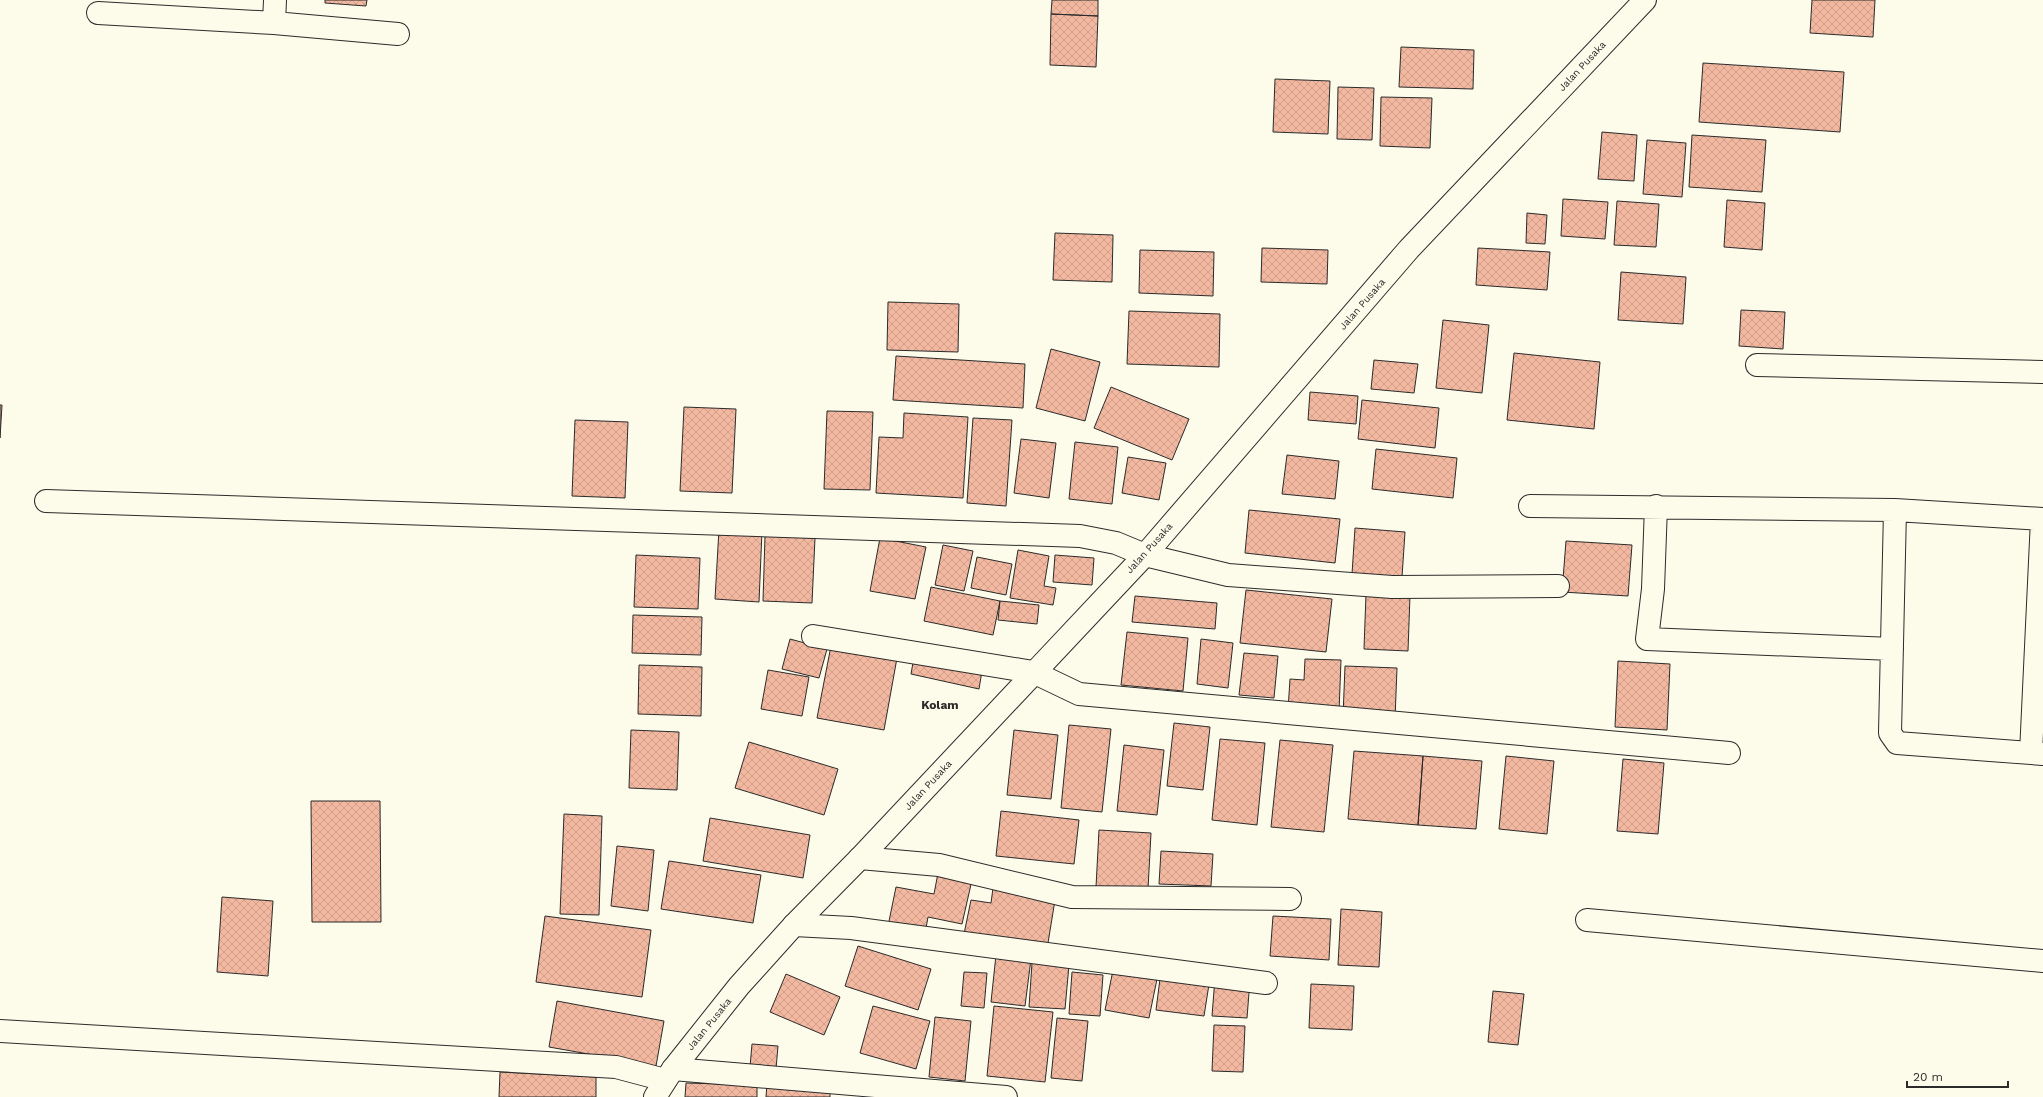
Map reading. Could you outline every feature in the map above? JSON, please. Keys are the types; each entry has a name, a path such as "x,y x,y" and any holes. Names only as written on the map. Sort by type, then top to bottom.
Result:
{"street":[{"path":"274,23 275,0"},
{"name":"Jalan Pusaka","path":"665,1082 739,986 794,925 860,858 1033,672 1145,555 1409,249 1645,0"},
{"path":"98,13 274,23 398,34"},
{"path":"1757,365 2043,372"},
{"path":"46,501 1080,536 1116,543 1145,555 1228,575 1392,588 1558,586"},
{"path":"1530,506 1656,506 1895,510 2042,519 2037,754 1897,743 1890,733 1895,510"},
{"path":"1656,506 1653,589 1647,639 1892,649"},
{"path":"814,636 1033,672 1079,694 1730,753"},
{"path":"860,858 939,865 1072,897 1290,899"},
{"path":"1587,920 2043,961"},
{"path":"794,925 851,928 1266,983"},
{"path":"0,1031 616,1067 665,1082 1006,1097"}],"building":[{"path":"325,0 367,0 366,6 325,3"},
{"path":"1052,0 1098,0 1098,16 1051,14"},
{"path":"1812,0 1875,0 1873,37 1810,33"},
{"path":"1051,14 1098,16 1096,67 1050,65"},
{"path":"1401,47 1474,50 1473,89 1399,87"},
{"path":"1703,63 1844,72 1840,132 1699,122"},
{"path":"1275,79 1330,81 1328,134 1273,132"},
{"path":"1338,87 1374,88 1372,140 1337,139"},
{"path":"1381,97 1432,98 1430,148 1380,146"},
{"path":"1602,132 1637,135 1634,181 1598,179"},
{"path":"1692,135 1766,140 1762,192 1689,187"},
{"path":"1647,140 1686,143 1682,197 1643,194"},
{"path":"1563,199 1608,202 1605,239 1561,236"},
{"path":"1727,200 1765,203 1762,250 1724,247"},
{"path":"1617,201 1659,204 1656,247 1614,245"},
{"path":"1527,213 1547,215 1545,244 1526,243"},
{"path":"1055,233 1113,235 1112,282 1053,280"},
{"path":"1262,248 1328,250 1327,284 1261,282"},
{"path":"1478,248 1550,252 1547,290 1476,285"},
{"path":"1140,250 1214,252 1213,296 1139,293"},
{"path":"1621,272 1686,277 1683,324 1618,320"},
{"path":"888,302 959,304 958,352 887,350"},
{"path":"1741,310 1785,312 1783,349 1739,346"},
{"path":"1129,311 1220,314 1219,367 1127,364"},
{"path":"1443,320 1489,325 1482,393 1436,388"},
{"path":"1051,349 1100,362 1085,421 1036,408"},
{"path":"1514,353 1600,362 1594,429 1507,420"},
{"path":"896,356 1025,364 1023,408 893,400"},
{"path":"1374,360 1418,364 1414,393 1371,389"},
{"path":"1111,387 1189,419 1172,460 1094,428"},
{"path":"1310,392 1358,396 1356,424 1308,420"},
{"path":"1362,400 1439,408 1435,448 1358,439"},
{"path":"0,405 2,405 0,438"},
{"path":"684,407 736,409 732,493 680,491"},
{"path":"827,411 873,412 870,490 824,489"},
{"path":"904,413 968,417 963,498 876,493 879,437 903,438"},
{"path":"973,418 1012,420 1006,506 967,503"},
{"path":"575,420 628,422 625,498 572,496"},
{"path":"1021,439 1056,443 1049,498 1014,493"},
{"path":"1075,442 1118,447 1112,504 1069,499"},
{"path":"1376,449 1457,458 1453,498 1372,489"},
{"path":"1287,455 1339,461 1335,499 1282,494"},
{"path":"1128,457 1166,463 1159,500 1122,493"},
{"path":"1249,510 1340,519 1335,563 1245,553"},
{"path":"1355,528 1405,532 1402,577 1352,574"},
{"path":"719,529 762,531 759,602 715,599"},
{"path":"765,536 815,538 812,603 763,601"},
{"path":"880,538 926,547 915,599 870,591"},
{"path":"1566,541 1632,545 1628,596 1562,592"},
{"path":"943,545 973,551 964,591 935,585"},
{"path":"1018,550 1049,556 1044,586 1056,588 1053,605 1010,598"},
{"path":"636,555 700,558 698,609 634,607"},
{"path":"1055,555 1094,558 1092,585 1053,582"},
{"path":"977,557 1012,564 1006,595 971,588"},
{"path":"931,587 1000,601 993,635 924,621"},
{"path":"1246,590 1332,599 1326,652 1240,643"},
{"path":"1366,594 1410,595 1408,651 1364,649"},
{"path":"1135,596 1217,603 1215,629 1132,622"},
{"path":"1000,601 1039,605 1037,624 998,620"},
{"path":"633,615 702,617 701,655 632,653"},
{"path":"1127,632 1188,638 1183,691 1121,685"},
{"path":"790,639 827,649 819,678 782,669"},
{"path":"1201,639 1233,643 1228,688 1197,684"},
{"path":"831,646 897,658 884,730 817,718"},
{"path":"1244,653 1278,656 1274,698 1239,695"},
{"path":"914,657 982,671 979,689 911,674"},
{"path":"1305,659 1341,660 1339,712 1288,710 1290,679 1304,680"},
{"path":"1618,661 1670,664 1667,730 1615,727"},
{"path":"639,665 702,667 701,716 638,714"},
{"path":"1345,666 1397,668 1395,719 1343,717"},
{"path":"768,670 809,677 802,716 761,709"},
{"path":"1174,723 1210,727 1203,790 1167,786"},
{"path":"1069,725 1111,729 1102,812 1061,808"},
{"path":"631,730 679,732 677,790 629,788"},
{"path":"1014,730 1058,735 1051,799 1007,795"},
{"path":"1220,739 1265,743 1257,825 1212,820"},
{"path":"1280,740 1333,745 1324,832 1271,827"},
{"path":"749,742 838,769 824,815 735,788"},
{"path":"1124,745 1164,750 1157,815 1117,811"},
{"path":"1354,751 1423,756 1418,825 1348,819"},
{"path":"1423,756 1482,761 1476,829 1418,825"},
{"path":"1506,756 1554,761 1547,834 1499,829"},
{"path":"1623,759 1664,763 1658,834 1617,831"},
{"path":"311,801 380,801 381,922 312,922"},
{"path":"1001,811 1079,820 1074,864 996,856"},
{"path":"564,814 602,816 599,915 560,914"},
{"path":"710,818 810,835 803,878 703,861"},
{"path":"1099,830 1151,833 1148,889 1096,887"},
{"path":"617,846 654,850 648,911 611,906"},
{"path":"1161,851 1213,854 1211,886 1159,884"},
{"path":"669,861 761,875 753,923 661,909"},
{"path":"938,873 972,880 962,924 928,917 925,934 888,926 896,887 934,894"},
{"path":"993,888 1055,900 1047,949 964,934 971,900 991,903"},
{"path":"222,897 273,901 268,976 217,972"},
{"path":"1341,909 1382,912 1379,967 1338,965"},
{"path":"545,916 651,930 642,997 536,982"},
{"path":"1273,916 1331,919 1329,960 1270,956"},
{"path":"858,946 931,969 918,1010 845,986"},
{"path":"996,955 1031,959 1025,1006 991,1002"},
{"path":"1032,963 1069,965 1065,1009 1029,1007"},
{"path":"1113,970 1157,979 1149,1018 1105,1010"},
{"path":"1161,971 1210,978 1204,1016 1156,1010"},
{"path":"964,972 987,973 984,1008 961,1006"},
{"path":"1072,972 1103,975 1100,1016 1069,1014"},
{"path":"786,974 840,997 824,1035 770,1012"},
{"path":"1215,978 1250,980 1247,1018 1212,1016"},
{"path":"1311,984 1354,986 1352,1030 1309,1028"},
{"path":"1493,991 1524,994 1518,1045 1488,1042"},
{"path":"557,1001 664,1021 656,1066 549,1047"},
{"path":"873,1006 930,1021 916,1069 860,1053"},
{"path":"994,1006 1053,1012 1045,1082 987,1076"},
{"path":"935,1017 971,1021 965,1081 929,1077"},
{"path":"1057,1018 1088,1021 1082,1081 1051,1078"},
{"path":"1214,1025 1245,1026 1243,1072 1212,1071"},
{"path":"752,1044 778,1046 776,1069 750,1067"},
{"path":"500,1072 596,1077 596,1097 499,1097"},
{"path":"686,1083 757,1085 757,1097 685,1097"},
{"path":"767,1084 830,1089 830,1097 766,1097"}],"district":[{"name":"Kolam","path":"940,705"}]}
